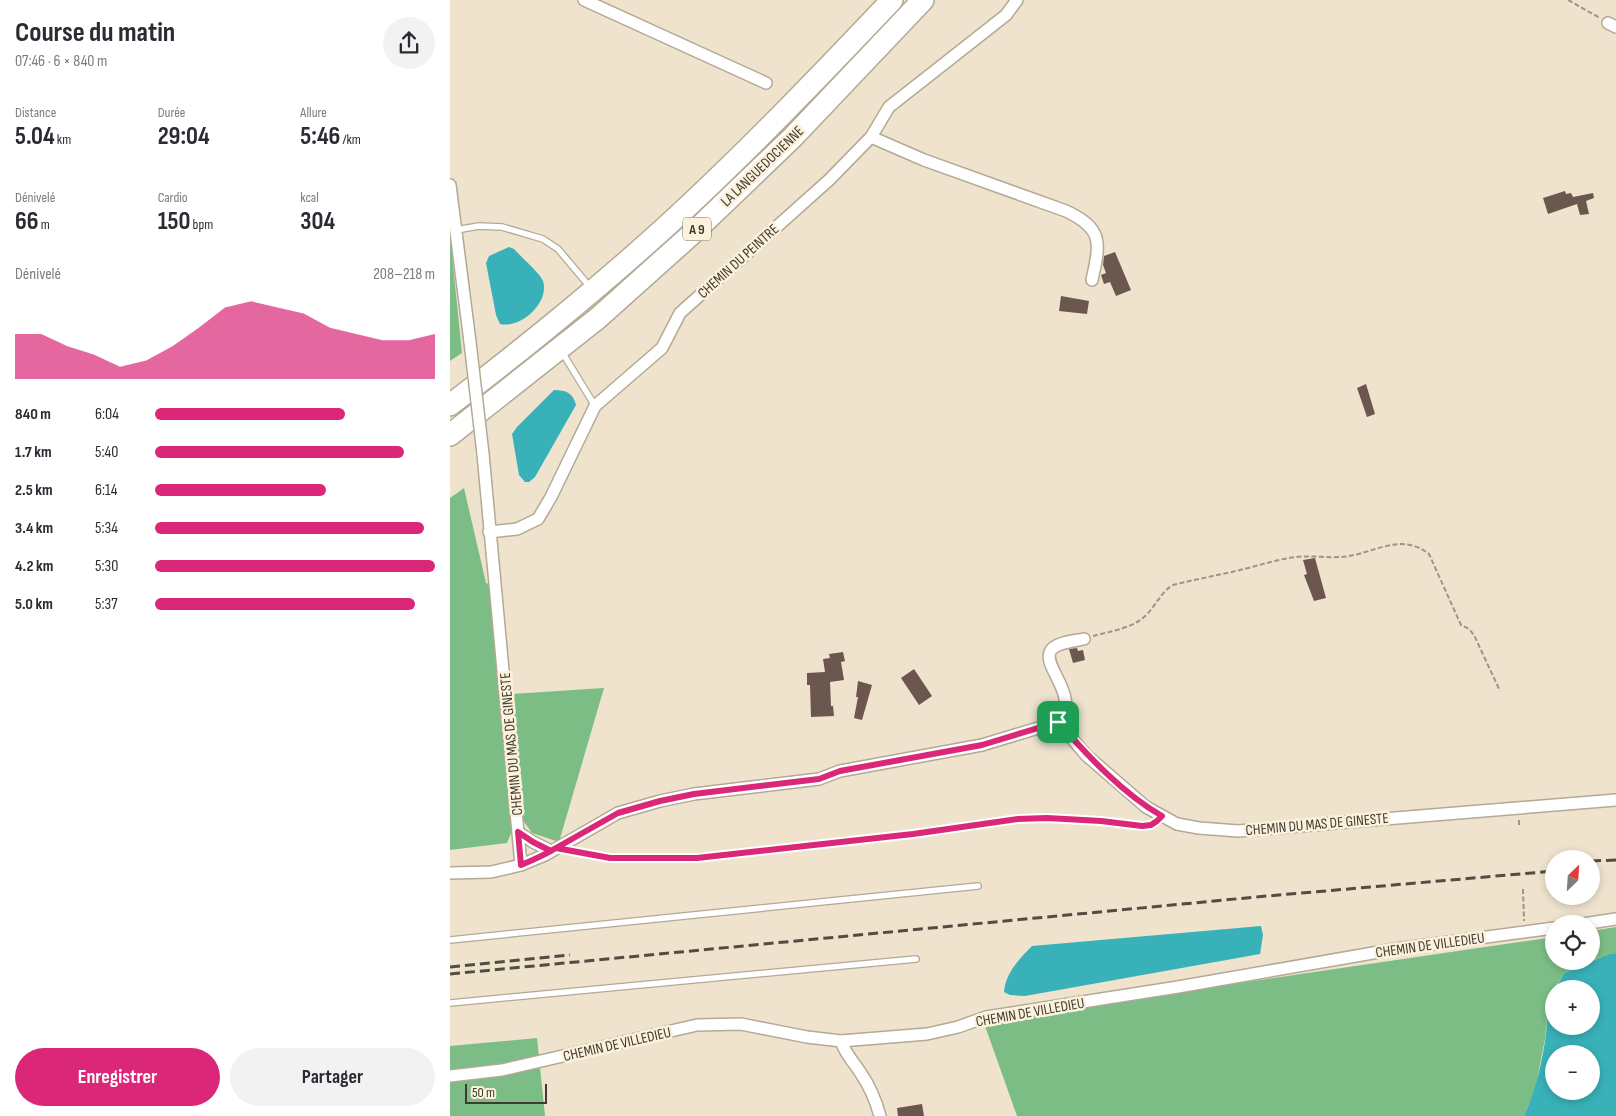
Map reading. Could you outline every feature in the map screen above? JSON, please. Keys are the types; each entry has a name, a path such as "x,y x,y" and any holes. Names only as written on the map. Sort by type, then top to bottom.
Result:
{"highway":[{"name":"LA LANGUEDOCIENNE","path":"450,405 594,290 678,215 792,106 892,0"},
{"name":"LA LANGUEDOCIENNE","path":"450,434 560,348 635,286 758,171 832,98 923,0"}],"street":[{"path":"584,0 766,83"},
{"name":"CHEMIN DU PEINTRE","path":"490,532 517,528 538,519 551,497 595,406 662,348 680,313 829,180 871,137 889,107 1006,16 1016,0"},
{"path":"871,137 924,160 1084,219 1098,237 1098,251 1092,280"},
{"name":"CHEMIN DU MAS DE GINESTE","path":"450,185 483,454 521,865"},
{"path":"450,873 491,872 521,865 553,850 618,813 660,801 702,793 819,779 840,771 982,745 1058,722 1063,716 1066,705 1063,691 1049,659 1051,651 1057,646 1084,639"},
{"name":"CHEMIN DU MAS DE GINESTE","path":"1058,722 1086,754 1146,807 1177,824 1199,828 1238,831 1616,800"},
{"path":"518,832 533,842 553,850"},
{"path":"1600,921 1616,919"},
{"name":"CHEMIN DE VILLEDIEU","path":"450,1076 502,1070 697,1025 741,1024 807,1037 841,1041 927,1034 958,1027 986,1017 1178,987 1396,949 1545,929"},
{"path":"841,1041 846,1055 861,1072 877,1102 880,1116"}],"lane":[{"path":"456,230 479,226 502,227 543,239 558,249 594,290"},
{"path":"560,348 595,406"},
{"path":"450,940 978,886"},
{"path":"450,1003 916,959"}],"path":[{"path":"1568,0 1612,25"},
{"path":"1084,639 1137,622 1147,615 1165,589 1173,584 1279,560 1313,555 1348,556 1390,545 1406,543 1420,547 1429,554 1461,625 1469,629 1474,635 1500,691"},
{"path":"553,850 610,858 697,858 913,834 1018,819 1092,820 1142,826 1151,825 1162,816"},
{"path":"1522,889 1524,932"}],"green space":[{"path":"450,235 462,353 450,361"},
{"path":"464,488 486,583 493,586 517,819 507,843 450,850 450,498"},
{"path":"604,688 559,842 532,833 522,819 512,694"},
{"path":"1616,927 1616,953 1600,958 1600,930"},
{"path":"1545,938 1545,970 1571,970 1564,973 1560,980 1545,980 1545,1039 1535,1089 1524,1116 1017,1116 985,1026 994,1019"},
{"path":"537,1038 545,1116 450,1116 450,1046"}],"water":[{"path":"509,247 514,249 538,273 543,281 544,289 538,306 532,313 516,322 500,324 496,315 486,263 489,256"},
{"path":"554,390 568,393 576,405 535,477 529,482 525,482 519,475 512,434"},
{"path":"1261,926 1263,935 1260,954 1025,996 1010,995 1004,992 1010,973 1032,946"},
{"path":"1616,953 1616,1116 1524,1116 1539,1070 1546,1035 1600,1035 1600,980 1560,980 1564,973 1571,970 1600,970 1600,958"}],"building":[{"path":"1565,191 1566,194 1571,193 1573,197 1593,193 1594,198 1586,201 1589,214 1580,215 1577,204 1548,214 1543,198"},
{"path":"1115,252 1131,290 1116,296 1110,282 1104,284 1101,275 1106,273 1103,265 1104,256"},
{"path":"1061,296 1089,301 1087,314 1059,311"},
{"path":"1366,384 1375,414 1367,417 1357,388"},
{"path":"1315,558 1326,598 1314,601 1304,575 1307,574 1303,560"},
{"path":"1077,648 1078,651 1083,650 1085,660 1073,663 1069,649"},
{"path":"843,652 845,661 841,662 844,680 830,682 831,706 833,706 834,716 811,717 810,685 807,685 807,673 825,672 823,659 830,658 829,654"},
{"path":"914,669 932,696 919,705 901,678"},
{"path":"858,681 872,685 862,720 854,718 858,697 856,697"},
{"path":"922,1104 924,1116 898,1116 897,1108"}],"railway":[{"path":"1600,861 1616,860"},
{"path":"450,974 1256,897 1545,872"},
{"path":"450,967 570,955"}],"route":[{"path":"1058,722 982,745 840,771 819,779 694,794 660,801 618,813 556,848 551,851 518,832 521,865 545,855 556,848 610,858 697,858 913,834 1018,819 1047,818 1101,821 1142,826 1151,825 1162,816 1146,807 1086,754 1058,722"}]}
